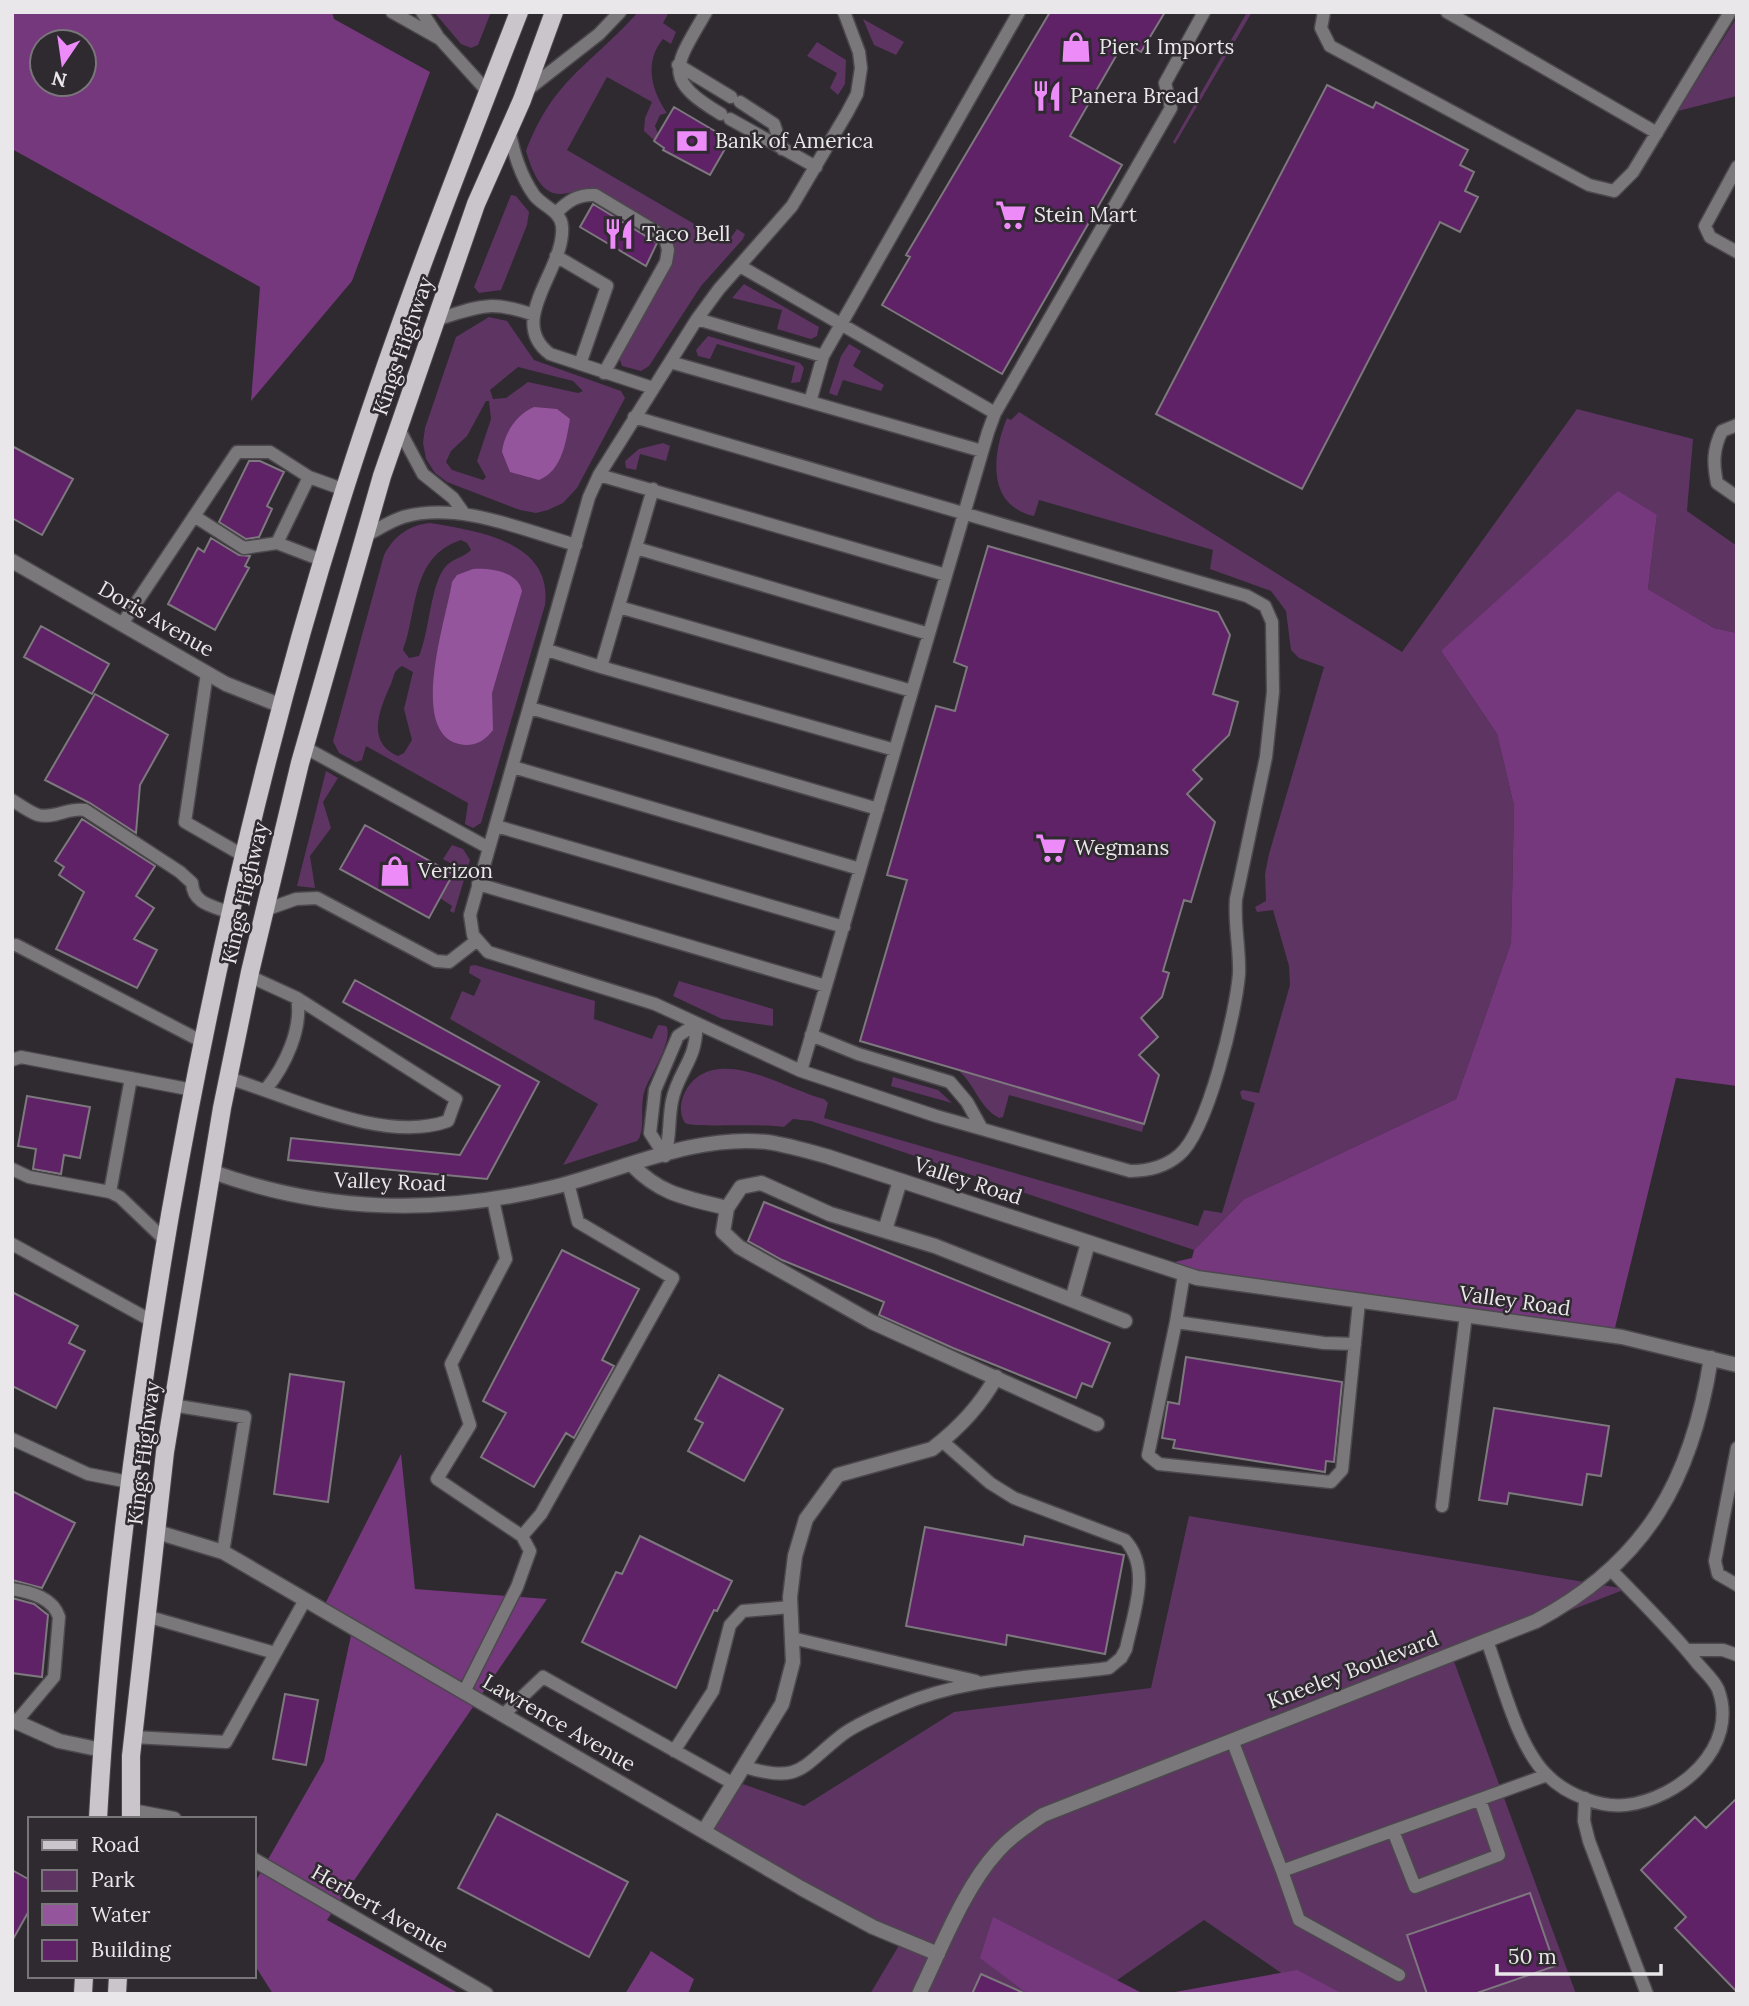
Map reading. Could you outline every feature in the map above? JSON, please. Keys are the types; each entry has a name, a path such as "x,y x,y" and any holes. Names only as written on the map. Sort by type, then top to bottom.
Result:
{"main road":[{"name":"Kings Highway","path":"98,1817 102,1750 129,1482 152,1321 193,1090 244,856 282,706 345,490 420,265 519,12"},
{"name":"Kings Highway","path":"132,1815 133,1737 172,1405 191,1284 249,976 304,747 399,429 477,204 525,91 554,12"}],"street":[{"name":"Doris Avenue","path":"12,561 226,684 282,706"},
{"name":"Valley Road","path":"213,1172 270,1190 358,1206 427,1207 494,1200 665,1156 733,1142 768,1142 829,1157 1184,1274 1255,1289 1622,1337 1737,1365"},
{"path":"632,1165 651,1184 674,1195 727,1208"},
{"path":"885,1230 900,1181"},
{"path":"1097,1424 872,1322 739,1247 723,1232 727,1208 741,1187 761,1182 830,1214 885,1230 1125,1321"},
{"path":"1072,1300 1088,1244"},
{"name":"Kneeley Boulevard","path":"919,1994 979,1875 996,1852 1018,1832 1069,1802 1487,1641 1563,1607 1611,1570 1648,1530 1681,1476 1705,1398 1711,1358"},
{"path":"704,1831 782,1704 793,1662 791,1607 794,1556 806,1519 838,1475 932,1449 986,1396 996,1377"},
{"name":"Lawrence Avenue","path":"157,1532 223,1552 873,1927 938,1954"},
{"path":"14,1721 59,1741 102,1750"},
{"path":"132,1815 153,1817"},
{"name":"Herbert Avenue","path":"256,1861 486,1994"}],"lane":[{"path":"392,12 440,39"},
{"path":"422,12 440,39 488,92"},
{"path":"525,91 599,34 620,12"},
{"path":"706,12 678,65 680,81 694,98 816,167"},
{"path":"634,417 1247,596 1258,601 1269,612 1273,643 1273,692 1266,757 1236,899 1234,923 1239,959 1237,993 1203,1119 1194,1137 1180,1154 1159,1166 1129,1171 982,1129 801,1071 655,1004 498,956 476,941 470,915 478,884 576,545 599,475 634,417 697,319 792,206 847,113 861,82 859,52 844,12"},
{"path":"810,402 823,356 1019,12"},
{"path":"801,1071 995,414 1171,108 1165,83 1204,12"},
{"path":"1324,12 1321,28 1330,46 1589,185 1614,191 1633,172 1730,12"},
{"path":"1447,12 1657,133"},
{"path":"678,65 774,124 782,149"},
{"path":"509,130 516,161 535,197 556,213 562,226 556,256 534,315 532,334 538,345 550,354 653,388"},
{"path":"1737,167 1705,226 1710,237 1737,252"},
{"path":"556,213 575,198 595,195 664,237 668,250 666,262 604,373"},
{"path":"556,256 607,286 580,364"},
{"path":"740,266 995,414"},
{"path":"435,320 491,304 505,305 534,315"},
{"path":"697,319 823,356"},
{"path":"670,362 982,451"},
{"path":"1737,425 1722,430 1716,444 1713,464 1717,483 1737,497"},
{"path":"399,429 423,474 453,498 463,512"},
{"path":"122,624 237,452 270,452 309,477 345,490"},
{"path":"599,475 946,575"},
{"path":"277,543 309,477"},
{"path":"601,667 653,489"},
{"path":"365,537 400,518 417,514 463,512 576,545"},
{"path":"194,516 244,548 277,543 324,561"},
{"path":"636,548 929,634"},
{"path":"619,607 912,691"},
{"path":"547,650 895,750"},
{"path":"207,673 185,822 244,856"},
{"path":"530,708 878,809"},
{"path":"304,747 489,848"},
{"path":"513,767 860,869"},
{"path":"12,800 37,814 47,816 74,808 85,810 180,872 192,883 192,894 198,900 231,913"},
{"path":"496,826 844,927"},
{"path":"478,884 826,986"},
{"path":"265,910 307,896 317,898 436,961 449,962 476,941"},
{"path":"16,945 203,1042"},
{"path":"228,1078 266,1089 337,1117 425,1129 448,1121 456,1099 297,998 249,976"},
{"path":"266,1089 278,1076 300,1017 297,998"},
{"path":"665,1156 650,1133 655,1090 678,1036 696,1024"},
{"path":"665,1156 672,1131 672,1099 697,1043 696,1024"},
{"path":"811,1035 858,1054 950,1082 967,1102 982,1129"},
{"path":"12,1060 21,1057 193,1090"},
{"path":"110,1192 131,1078"},
{"path":"12,1169 29,1177 110,1192 120,1197 166,1241"},
{"path":"523,1536 541,1514 673,1278 578,1222 568,1183"},
{"path":"464,1692 517,1587 530,1551 523,1536 437,1479 470,1424 451,1364 506,1259 494,1200"},
{"path":"12,1244 152,1321"},
{"path":"1184,1274 1148,1455 1160,1464 1331,1482 1342,1470 1359,1302"},
{"path":"1442,1506 1466,1315"},
{"path":"1176,1322 1324,1343 1355,1344"},
{"path":"172,1405 245,1417 223,1552"},
{"path":"12,1439 88,1474 129,1482"},
{"path":"745,1767 780,1776 791,1774 805,1767 845,1733 900,1706 932,1694 983,1682 1109,1668 1126,1649 1140,1574 1136,1552 1125,1541 1014,1498 990,1483 942,1441"},
{"path":"1737,1448 1715,1562 1717,1574 1737,1585"},
{"path":"1487,1641 1524,1742 1547,1775 1571,1793 1622,1806 1645,1802 1676,1787 1699,1769 1718,1743 1725,1715 1717,1687 1687,1650 1611,1570"},
{"path":"12,1589 28,1591 48,1601 59,1617 54,1676 14,1721"},
{"path":"133,1737 226,1742 305,1600"},
{"path":"674,1751 713,1691 730,1625 743,1611 791,1607"},
{"path":"146,1616 275,1653"},
{"path":"792,1638 983,1682"},
{"path":"1687,1650 1723,1650 1737,1655"},
{"path":"503,1715 542,1677 734,1784"},
{"path":"1231,1740 1299,1920 1399,1975"},
{"path":"1282,1871 1547,1775"},
{"path":"1585,1798 1584,1821 1589,1842 1647,1994"},
{"path":"1393,1831 1415,1887 1499,1855 1480,1800"}],"green space":[{"path":"434,12 491,12 478,45 471,48 461,44"},
{"path":"638,12 669,12 663,23 676,32 671,44 663,39 653,57 654,86 667,113 660,115 655,126 658,134 654,140 644,131 645,118 652,102 607,77 567,150 727,243 737,229 745,234 701,286 649,366 641,371 622,366 619,357 674,260 673,237 665,228 595,189 559,194 544,188 531,167 526,151 537,126 561,89"},
{"path":"1247,12 1252,12 1175,144 1173,142"},
{"path":"1737,17 1737,96 1678,111"},
{"path":"863,19 904,42 896,55 874,45"},
{"path":"817,42 846,60 845,84 838,95 830,88 837,73 807,56"},
{"path":"511,195 516,196 529,212 527,225 501,290 479,293 474,287"},
{"path":"744,284 819,327 817,336 811,339 777,329 782,310 732,298"},
{"path":"489,317 507,321 534,360 621,391 625,398 577,488 563,503 536,513 520,510 447,482 435,473 426,459 423,443 425,428 456,337","holes":["518,367 573,381 583,391 578,393 528,382 506,398 493,399 490,390","486,401 489,401 491,419 477,461 486,477 483,480 452,470 446,462 451,451 467,436"]},
{"path":"708,336 800,363 804,368 800,382 791,383 795,366 717,344 710,359 698,356 696,350"},
{"path":"849,344 861,351 853,366 884,385 881,391 843,380 837,396 829,393 841,356"},
{"path":"1577,409 1693,439 1687,511 1737,546 1737,633 1714,628 1648,589 1657,515 1441,651 1497,734 1514,806 1511,943 1456,1099 1244,1199 1194,1250 811,1121 793,1119 784,1127 685,1123 681,1112 682,1100 697,1077 713,1070 732,1069 771,1079 824,1099 828,1103 824,1118 1198,1226 1204,1210 1222,1213 1255,1103 1242,1099 1240,1092 1243,1090 1259,1093 1290,985 1289,966 1273,910 1257,912 1255,907 1266,901 1265,874 1269,854 1324,667 1299,658 1291,650 1286,611 1271,591 1210,569 1213,550 1039,500 1034,516 1018,510 1007,501 997,476 998,446 1007,418 1011,420 1019,412 1402,652"},
{"path":"663,443 670,446 666,461 640,454 636,470 626,468 625,461 639,449"},
{"path":"430,523 469,530 508,543 525,553 537,566 544,583 545,605 481,823 473,828 465,824 468,803 366,746 362,760 356,762 339,753 333,741 384,555 392,542 403,533 415,526","holes":["461,540 467,543 471,550 447,565 441,573 423,646 419,656 409,658 403,650 424,572 444,548","402,666 413,672 404,709 412,740 404,753 398,756 381,742 378,724 383,703 397,669"]},
{"path":"326,771 338,778 323,802 331,828 310,856 315,888 297,886"},
{"path":"452,845 463,849 470,860 454,913 450,911 452,906 440,898 453,874 451,872 454,865 443,859"},
{"path":"475,965 595,1001 594,1019 652,1039 658,1025 666,1026 668,1031 665,1047 644,1094 642,1130 637,1141 563,1165 598,1104 450,1019 462,991 474,996 481,980 469,973 470,966"},
{"path":"679,981 773,1009 773,1026 722,1019 673,996"},
{"path":"860,1042 1144,1124 1142,1132 1009,1095 1003,1117 999,1118 987,1108 959,1071"},
{"path":"893,1077 938,1090 952,1103 891,1086"},
{"path":"1189,1516 1626,1589 1452,1656 1576,1994 1312,1994 1204,1920 1097,1994 870,1994 901,1942 702,1832 743,1784 804,1806 954,1712 1151,1688"}],"shaded area":[{"path":"12,12 332,12 334,19 430,72 352,281 251,401 260,287 12,149"},
{"path":"1618,491 1657,515 1648,589 1714,628 1737,633 1737,1086 1676,1078 1612,1340 1153,1267 1192,1258 1194,1250 1244,1199 1456,1099 1511,943 1514,806 1497,734 1441,651"},
{"path":"401,1454 415,1589 547,1599 327,1920 460,1994 273,1994 256,1967 256,1880 324,1761 353,1626 322,1610"},
{"path":"993,1917 1144,1994 1028,1994 980,1958"},
{"path":"651,1951 694,1979 688,1994 625,1994"},
{"path":"1297,1970 1343,1994 1164,1994"}],"water":[{"path":"534,407 557,409 570,419 558,463 547,476 539,480 510,472 502,452 512,425 522,414"},
{"path":"473,569 494,570 509,575 515,579 522,591 492,693 493,730 481,741 466,745 447,739 437,723 433,701 438,648 452,582 457,575"}],"building":[{"name":"Stein Mart","path":"1050,12 1165,12 1141,52 1124,42 1070,136 1122,165 1002,374 882,305 910,257 906,255"},
{"path":"1327,85 1373,108 1376,102 1468,150 1460,165 1474,172 1465,191 1478,197 1460,232 1440,222 1302,489 1156,414"},
{"name":"Bank of America","path":"674,107 730,140 710,175 663,150 664,148 654,141"},
{"name":"Taco Bell","path":"593,204 657,243 646,266 580,227"},
{"path":"12,446 73,479 42,535 12,518"},
{"path":"249,461 260,461 284,472 267,506 272,509 259,537 246,539 219,522"},
{"path":"211,538 239,555 250,556 245,566 249,568 215,630 168,604 198,548 204,552"},
{"name":"Wegmans","path":"988,546 1218,612 1230,635 1213,694 1238,702 1229,735 1193,770 1202,779 1187,794 1215,822 1191,902 1184,900 1163,971 1169,973 1162,997 1141,1018 1158,1037 1139,1055 1159,1075 1144,1124 860,1041 907,880 887,875 936,706 955,711 967,667 954,662"},
{"path":"41,626 109,664 92,694 24,657"},
{"path":"95,694 168,735 140,785 136,833 90,803 45,780"},
{"path":"82,819 155,866 136,896 154,908 134,939 157,950 137,988 56,949 84,892 59,875 64,867 55,861"},
{"name":"Verizon","path":"365,825 453,874 429,918 340,869"},
{"path":"355,980 539,1082 487,1179 288,1160 291,1138 460,1155 500,1086 343,1002"},
{"path":"27,1096 90,1107 80,1158 64,1155 61,1174 33,1169 36,1149 18,1146"},
{"path":"764,1202 1110,1343 1092,1387 1082,1383 1076,1398 879,1315 884,1302 782,1260 748,1241"},
{"path":"562,1250 639,1289 602,1360 614,1366 574,1438 566,1433 534,1487 481,1457 506,1413 483,1401"},
{"path":"12,1292 78,1326 69,1343 85,1351 56,1408 12,1386"},
{"path":"1186,1357 1342,1382 1334,1462 1326,1461 1325,1472 1173,1448 1175,1440 1162,1438 1168,1402 1179,1404"},
{"path":"290,1374 344,1382 328,1502 274,1494"},
{"path":"719,1375 783,1409 744,1481 688,1451 703,1423 695,1419"},
{"path":"1494,1408 1609,1426 1601,1476 1587,1474 1582,1505 1509,1493 1507,1504 1479,1500"},
{"path":"12,1491 75,1523 42,1588 12,1580"},
{"path":"925,1527 1023,1545 1025,1536 1124,1555 1105,1654 1007,1635 1006,1645 906,1626"},
{"path":"640,1536 732,1581 717,1611 714,1610 676,1688 582,1642 616,1572 622,1574"},
{"path":"12,1598 34,1604 48,1615 42,1677 12,1673"},
{"path":"285,1694 318,1700 306,1765 273,1759"},
{"path":"1737,1798 1737,1992 1675,1928 1686,1917 1641,1870 1695,1817 1706,1828"},
{"path":"497,1814 628,1882 589,1957 458,1888"},
{"path":"12,1870 28,1879 28,1913 12,1941"},
{"path":"1530,1893 1555,1966 1474,1994 1427,1994 1407,1935"},
{"path":"981,1974 1026,1994 972,1994"}],"place":[{"name":"Pier 1 Imports","path":"1076,47"},
{"name":"Panera Bread","path":"1047,96"},
{"name":"Bank of America","path":"692,141"},
{"name":"Stein Mart","path":"1011,215"},
{"name":"Taco Bell","path":"619,234"},
{"name":"Wegmans","path":"1051,848"},
{"name":"Verizon","path":"395,871"}]}
